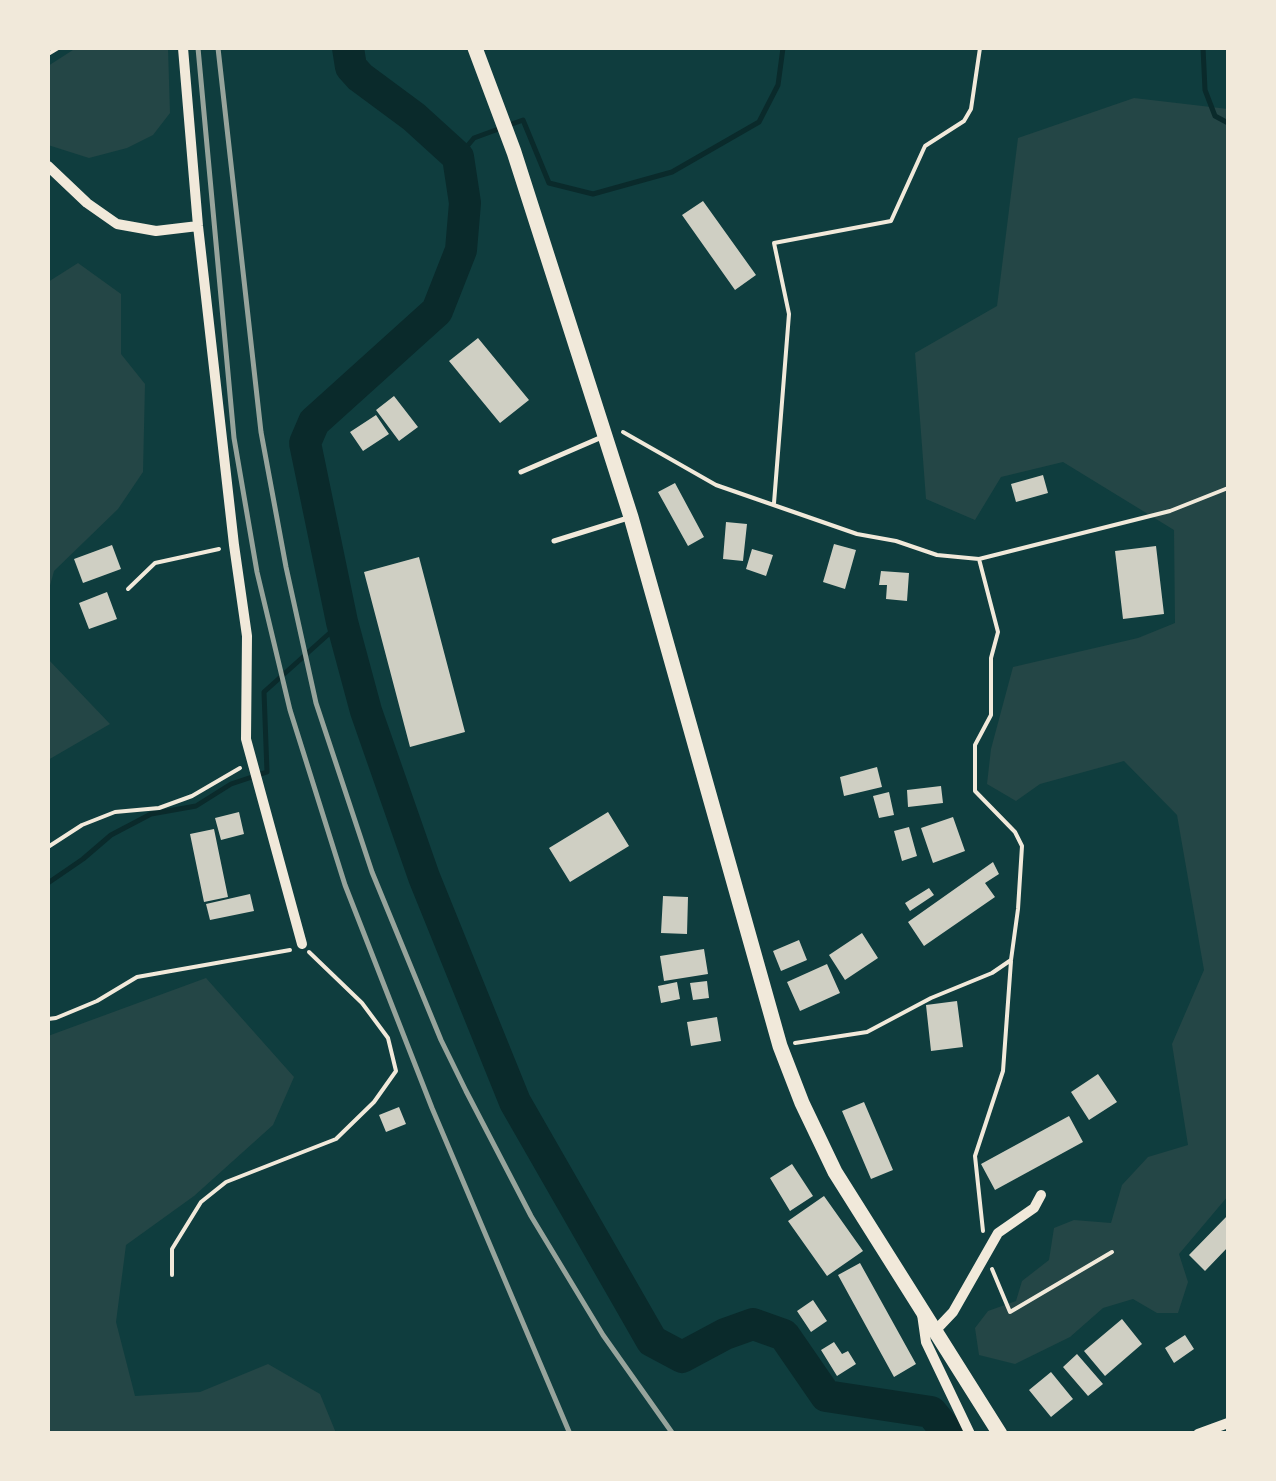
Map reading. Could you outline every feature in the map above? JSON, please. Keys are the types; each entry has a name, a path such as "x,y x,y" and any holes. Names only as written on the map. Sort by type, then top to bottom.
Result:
{"main road":[{"path":"475,48 514,152 631,516 780,1046 802,1103 836,1172 1000,1434"}],"street":[{"path":"183,48 198,226 247,636 246,739 302,944"},
{"path":"48,166 87,204 117,224 156,231 198,226"},
{"path":"935,1331 953,1312 998,1232 1034,1208 1040,1195"},
{"path":"922,1313 926,1342 970,1434"},
{"path":"1198,1434 1228,1423"}],"lane":[{"path":"521,472 602,428"},
{"path":"554,541 631,516"}],"path":[{"path":"48,54 58,48"},
{"path":"774,503 789,314 774,243 891,221 925,146 964,121 971,108 980,48"},
{"path":"602,428 716,485 857,534 896,541 936,555 978,559 1170,510 1228,488"},
{"path":"128,589 155,563 234,545"},
{"path":"978,559 998,632 991,658 991,715 976,745 975,791 1015,832 1022,846 1003,1071 975,1156 986,1254 1010,1312 1112,1252"},
{"path":"48,847 82,825 114,812 159,808 192,796 253,760"},
{"path":"48,1018 97,1001 137,977 282,954 302,944 362,1003 388,1038 396,1072 374,1102 336,1139 226,1182 201,1202 172,1249 172,1275"},
{"path":"780,1046 866,1032 931,998 992,973 1011,960"}],"shaded area":[{"path":"76,48 168,48 170,113 153,135 127,148 89,158 48,145 48,66"},
{"path":"1134,98 1228,109 1228,1196 1179,1254 1188,1282 1178,1313 1157,1313 1133,1299 1103,1308 1070,1337 1015,1364 979,1355 975,1328 988,1311 1016,1301 1022,1281 1049,1260 1054,1228 1074,1220 1111,1223 1122,1185 1148,1157 1188,1145 1172,1044 1204,970 1177,815 1124,761 1040,784 1016,801 987,784 991,749 1013,667 1138,638 1175,623 1174,530 1063,462 1001,477 975,520 926,499 915,353 997,306 1018,138"},
{"path":"78,263 121,294 121,354 145,384 143,472 118,509 54,571 48,593 48,282"},
{"path":"48,659 110,724 48,760"},
{"path":"206,978 294,1077 273,1125 194,1196 126,1245 116,1322 135,1396 200,1392 268,1364 320,1394 336,1433 48,1433 48,1036"}],"building":[{"path":"703,201 756,275 735,290 682,215"},
{"path":"478,338 529,400 500,423 449,361"},
{"path":"394,396 418,427 399,441 376,410"},
{"path":"376,415 389,434 363,451 350,432"},
{"path":"1043,475 1048,493 1016,502 1011,484"},
{"path":"675,483 704,537 688,546 658,492"},
{"path":"726,522 747,524 743,561 723,559"},
{"path":"834,544 856,550 845,589 823,582"},
{"path":"112,545 121,569 83,583 74,559"},
{"path":"1156,546 1164,614 1123,619 1115,551"},
{"path":"752,549 773,555 766,576 746,569"},
{"path":"419,557 465,732 410,747 364,572"},
{"path":"881,571 909,573 907,601 886,599 887,585 879,585"},
{"path":"107,592 117,619 89,629 79,603"},
{"path":"877,767 882,787 844,796 840,777"},
{"path":"941,786 943,803 908,807 907,790"},
{"path":"889,792 894,815 879,818 873,796"},
{"path":"239,812 244,834 221,840 215,818"},
{"path":"608,812 629,846 570,882 549,848"},
{"path":"953,817 965,851 933,863 921,828"},
{"path":"909,827 917,856 902,861 894,831"},
{"path":"214,829 228,897 204,902 190,834"},
{"path":"993,862 999,874 985,883 995,897 924,946 908,922"},
{"path":"929,888 934,895 910,911 905,903"},
{"path":"250,894 254,911 210,920 206,904"},
{"path":"663,896 688,897 687,934 661,933"},
{"path":"862,933 878,958 845,980 829,955"},
{"path":"799,940 807,960 781,971 773,951"},
{"path":"704,949 708,974 664,981 660,956"},
{"path":"827,964 840,993 800,1011 787,982"},
{"path":"707,981 709,998 693,1000 690,983"},
{"path":"677,982 680,999 661,1003 658,986"},
{"path":"957,1001 963,1047 931,1051 926,1005"},
{"path":"717,1017 721,1041 691,1046 687,1022"},
{"path":"1098,1074 1117,1102 1089,1120 1071,1092"},
{"path":"864,1102 893,1170 871,1179 842,1111"},
{"path":"399,1107 406,1124 386,1132 379,1115"},
{"path":"1069,1116 1083,1142 995,1190 981,1164"},
{"path":"792,1164 813,1196 790,1211 770,1178"},
{"path":"824,1196 863,1251 827,1276 788,1221"},
{"path":"1228,1215 1228,1247 1205,1271 1189,1255"},
{"path":"860,1263 916,1364 894,1377 838,1275"},
{"path":"813,1300 827,1321 811,1332 797,1311"},
{"path":"1122,1319 1142,1344 1105,1376 1084,1351"},
{"path":"1185,1335 1194,1349 1174,1363 1165,1348"},
{"path":"834,1342 842,1354 848,1351 856,1364 837,1376 821,1350"},
{"path":"1077,1354 1103,1384 1088,1396 1063,1367"},
{"path":"1051,1372 1073,1399 1051,1417 1029,1390"}],"waterway":[{"path":"348,48 351,67 360,77 414,117 458,157 465,203 461,250 437,311 314,422 305,443 342,622 366,711 424,877 515,1102 652,1341 682,1357 753,1324 784,1335 826,1396 931,1412 949,1434"},
{"path":"458,157 474,138 523,120 549,183 593,194 672,172 759,122 778,85 783,48"},
{"path":"1203,48 1205,90 1215,116 1228,123"},
{"path":"48,883 111,835 151,814 196,806 231,784 267,772 264,692 342,622"}],"railway":[{"path":"198,48 234,438 257,572 290,710 345,885 432,1108 570,1434"},
{"path":"218,48 261,432 316,703 372,872 441,1040 531,1216 603,1335 673,1434"}]}
